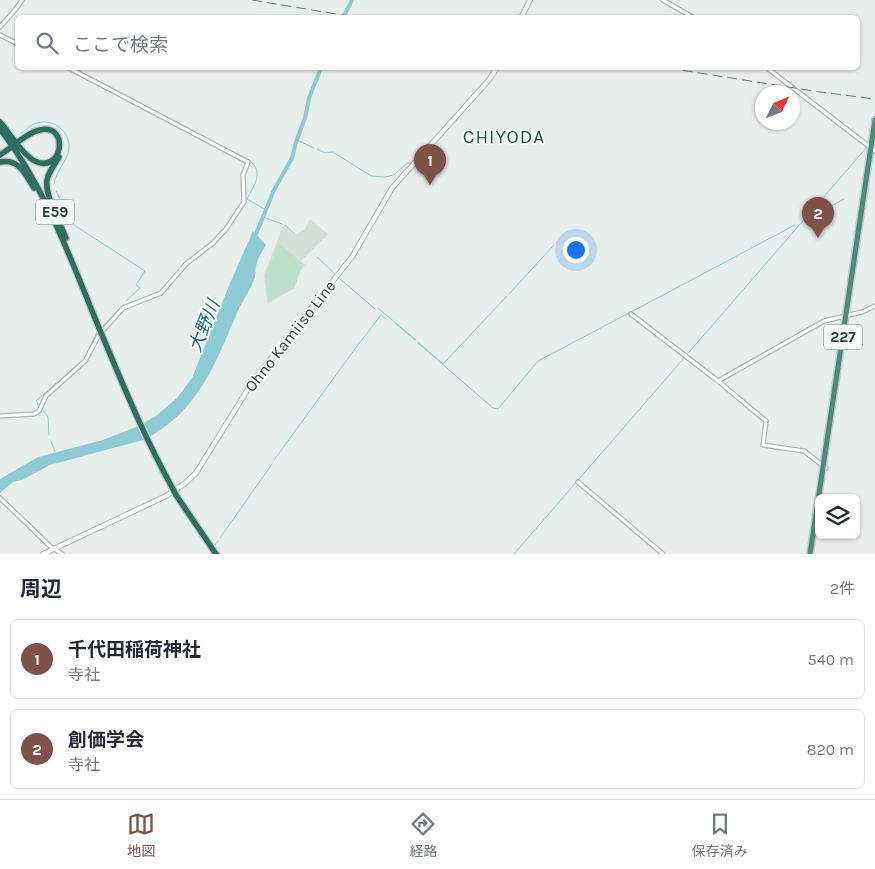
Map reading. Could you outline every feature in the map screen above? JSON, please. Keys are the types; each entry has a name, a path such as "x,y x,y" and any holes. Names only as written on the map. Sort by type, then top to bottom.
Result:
{"highway":[{"name":"227","path":"812,554 873,150 875,120"},
{"path":"0,123 27,155 35,161 43,163 52,161 56,157 60,149 59,140 56,135 47,130 39,130 19,140 34,129 44,127 53,130 60,138 62,143 61,153 48,174 46,184 52,207"},
{"name":"E59","path":"0,123 32,171 52,207 65,235 92,309"},
{"name":"E59","path":"0,129 29,172 49,209 154,455 174,492 214,552"},
{"name":"227","path":"873,150 875,142"},
{"path":"0,153 9,147"},
{"path":"0,162 12,162 21,168 63,240"},
{"name":"227","path":"822,494 825,467"},
{"name":"227","path":"812,554 815,539"}],"main road":[{"path":"522,15 530,0"},
{"name":"Ohno Kamiiso Line","path":"43,554 166,496 196,473 256,376 352,257 392,188 496,70"}],"street":[{"path":"0,27 22,0"},
{"path":"663,0 689,15"},
{"path":"0,35 15,42"},
{"path":"0,416 30,415 37,412 46,396 85,362 99,334 124,308 164,291 177,273 191,259 222,234 241,208 244,199 243,175 248,162 73,70"},
{"path":"771,70 873,150"},
{"path":"718,382 828,319 862,312 875,306"},
{"path":"631,314 766,421 763,445 804,451 825,467"},
{"path":"578,482 662,554"},
{"path":"0,498 54,549 62,554"}],"shaded area":[{"path":"310,219 328,234 301,261 305,265 299,274 295,288 267,304 264,274 284,224 295,235 305,229"}],"green space":[{"path":"279,243 302,263 302,266 294,288 268,301 265,276"}],"water":[{"path":"253,231 266,245 257,262 255,277 212,368 191,401 178,416 162,429 143,440 50,465 22,480 13,482 0,493 0,479 38,457 103,440 138,426 156,416 177,398 192,378"}],"waterway":[{"name":"大野川","path":"344,15 352,0"},
{"path":"525,15 527,10"},
{"path":"77,70 82,72"},
{"name":"大野川","path":"254,239 274,190 292,158 305,118 309,98 320,70"},
{"path":"85,74 98,81"},
{"path":"163,115 170,119"},
{"path":"174,121 182,125"},
{"path":"21,133 33,125 43,122 54,124 64,131 69,142 69,148 54,184"},
{"path":"186,127 192,130"},
{"path":"195,132 206,138"},
{"path":"210,140 216,143"},
{"path":"297,140 314,148"},
{"path":"220,145 229,150"},
{"path":"514,554 867,147"},
{"path":"317,149 325,153 333,152 371,176 385,177 394,175 406,164 410,163"},
{"path":"232,152 236,154"},
{"path":"239,155 247,159"},
{"path":"250,161 257,170 257,175 255,185 247,199 266,210"},
{"path":"56,191 71,223 145,271 136,285 140,288 126,301"},
{"path":"807,217 809,218 844,199"},
{"path":"263,217 282,224"},
{"path":"285,225 295,234"},
{"path":"631,312 795,225"},
{"path":"509,294 554,245"},
{"path":"317,257 334,273"},
{"path":"339,278 375,309"},
{"path":"418,342 443,364 507,296"},
{"path":"102,327 124,304"},
{"path":"378,308 416,340"},
{"path":"418,343 493,408 498,409 538,361 629,313"},
{"path":"361,341 381,315"},
{"path":"382,316 386,319"},
{"path":"396,324 415,340"},
{"path":"39,406 36,401 84,359 97,332"},
{"path":"274,460 360,342"},
{"path":"42,409 48,417 49,435"},
{"path":"51,441 55,452"},
{"path":"220,538 272,464"},
{"path":"214,546 218,541"}],"railway":[{"path":"252,0 342,15"},
{"path":"681,70 875,99"}],"place":[{"name":"千代田稲荷神社","path":"430,185"},
{"name":"創価学会","path":"818,238"}],"district":[{"name":"CHIYODA","path":"504,137"}]}
